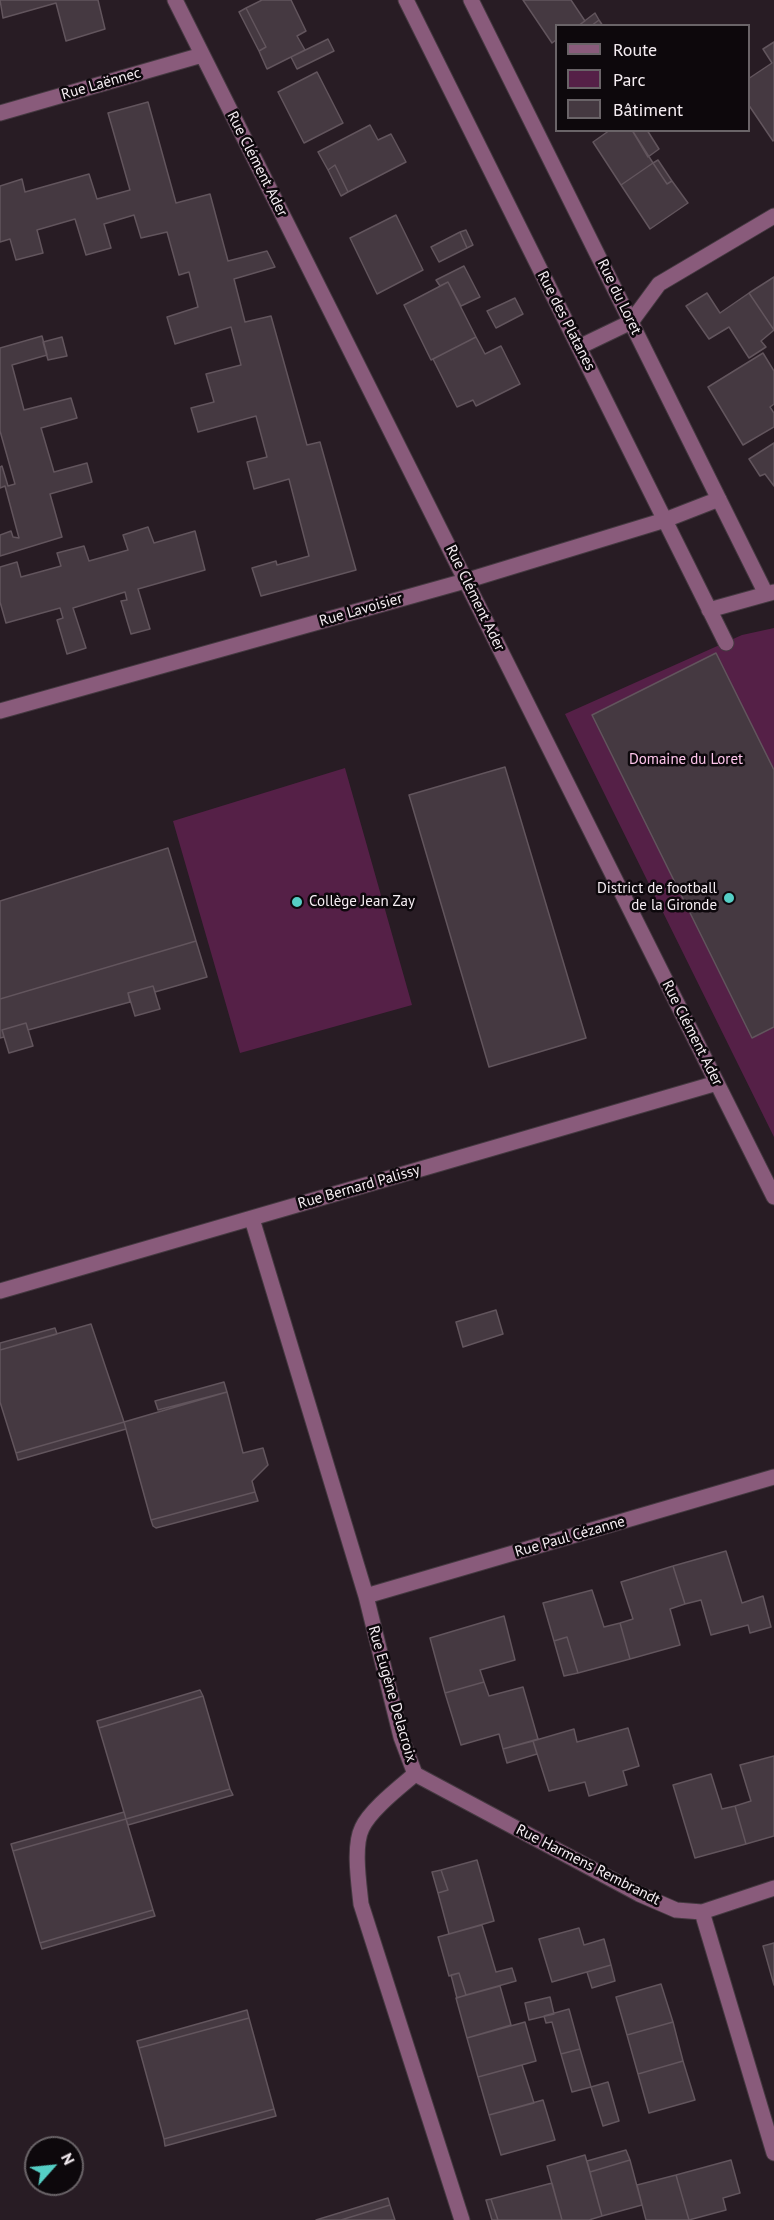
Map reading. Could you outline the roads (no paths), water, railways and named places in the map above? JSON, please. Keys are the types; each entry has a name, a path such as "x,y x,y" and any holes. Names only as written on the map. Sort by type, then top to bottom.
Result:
{"street":[{"name":"Rue Clément Ader","path":"175,0 774,1197"},
{"name":"Rue des Platanes","path":"406,0 726,643"},
{"name":"Rue du Loret","path":"471,0 718,499 770,593"},
{"name":"Rue Laënnec","path":"0,113 202,55"},
{"path":"579,347 631,322 659,284 774,216"},
{"name":"Rue Lavoisier","path":"1,706 465,581 665,520 718,499"},
{"path":"709,610 770,593"},
{"name":"Rue Bernard Palissy","path":"0,1291 717,1083"},
{"name":"Rue Eugène Delacroix","path":"252,1218 366,1596 401,1737 415,1774 387,1797 362,1828 357,1860 361,1904 462,2220"},
{"name":"Rue Paul Cézanne","path":"366,1596 774,1478"},
{"name":"Rue Harmens Rembrandt","path":"415,1774 639,1894 676,1910 702,1912"},
{"path":"774,1888 702,1912 774,2152"}],"place":[{"name":"District de football de la Gironde","path":"729,898"},
{"name":"Collège Jean Zay","path":"297,902"}],"park label":[{"name":"Domaine du Loret","path":"686,760"}]}
